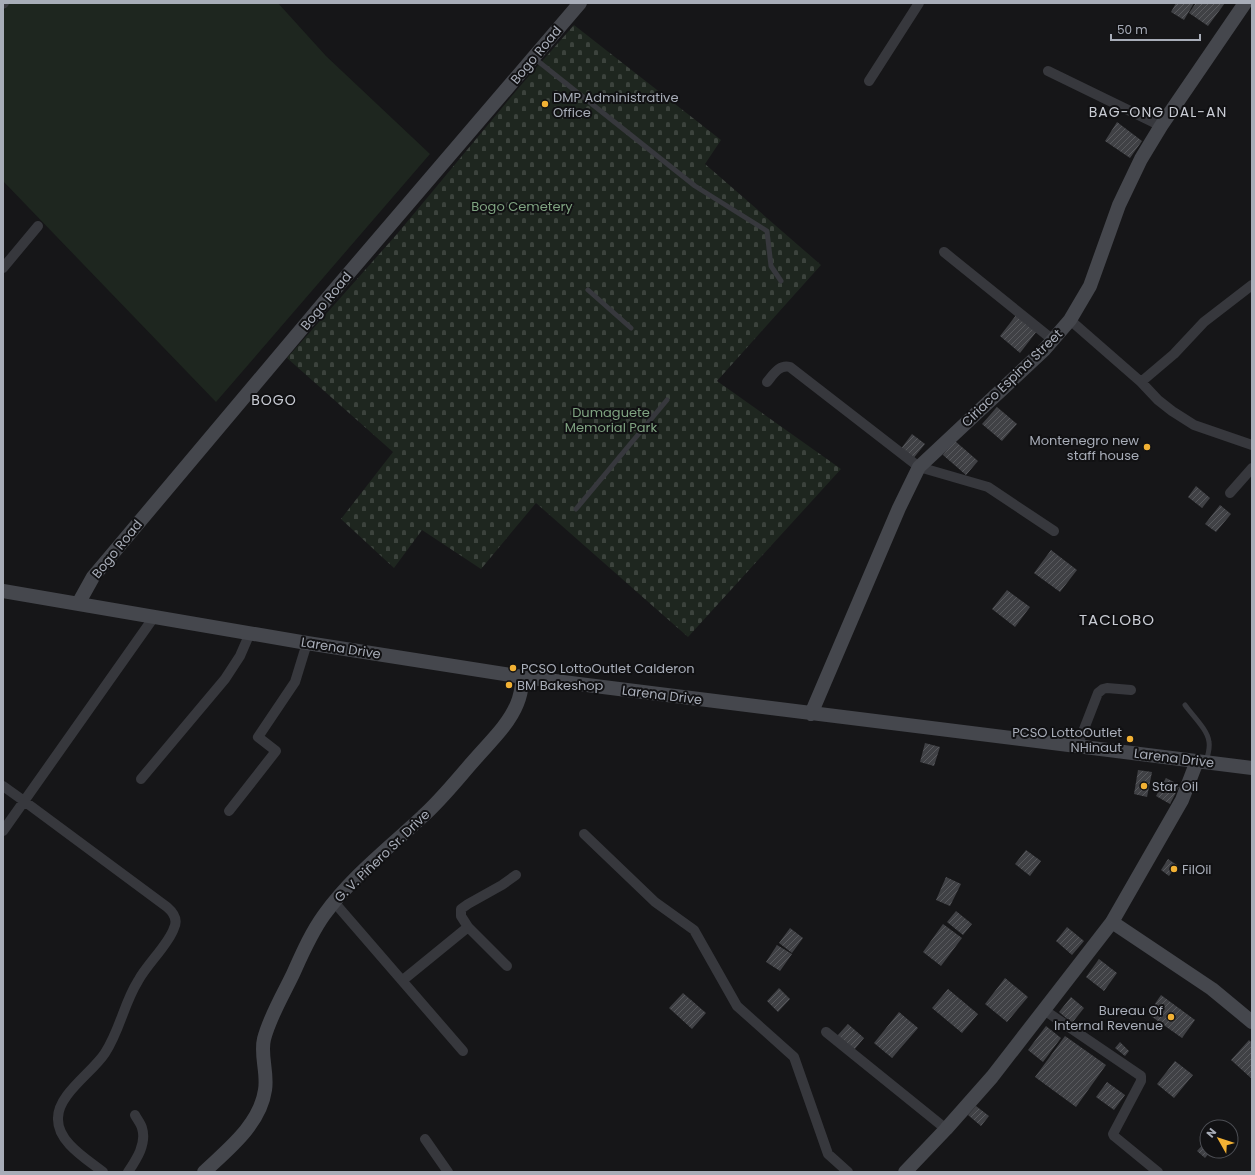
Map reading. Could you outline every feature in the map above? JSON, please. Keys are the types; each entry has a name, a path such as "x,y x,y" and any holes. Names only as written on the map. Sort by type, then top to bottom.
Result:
{"street":[{"path":"869,82 919,3"},
{"name":"Ciriaco Espina Street","path":"811,714 896,515 919,467 1044,350 1070,320 1090,286 1119,205 1141,159 1161,126 1246,3"},
{"name":"Bogo Road","path":"78,604 93,577 331,294 534,58 577,4"},
{"path":"1048,71 1161,126"},
{"path":"3,268 38,226"},
{"path":"944,252 1053,340"},
{"path":"1141,382 1174,354 1204,322 1252,285"},
{"path":"1070,320 1141,382 1167,407 1194,425 1252,445"},
{"path":"767,382 777,370 785,366 790,367 919,467 988,487 1054,531"},
{"path":"1230,493 1252,468"},
{"name":"Larena Drive","path":"3,591 307,643 523,677 1252,768"},
{"path":"3,830 154,617"},
{"path":"141,779 225,679 240,656 250,633"},
{"path":"229,811 276,751 258,738 295,682 307,643"},
{"name":"G. V. Piñero Sr. Drive","path":"204,1172 244,1132 254,1118 261,1104 265,1090 264,1039 314,930 334,902 374,860 435,804 501,729 517,705 523,677"},
{"path":"1077,747 1098,693 1107,688 1131,690"},
{"path":"905,1172 992,1077 1112,922 1202,762"},
{"path":"3,786 167,907 173,912 176,919 175,928 171,936 137,982 117,1033 105,1053 69,1093 61,1107 58,1118 60,1131 68,1142 82,1156 103,1172"},
{"path":"584,834 655,902 694,930 737,1006 794,1057 828,1154 848,1172"},
{"path":"506,966 468,927 461,916 462,909 468,904 502,885 516,875"},
{"path":"334,902 463,1051"},
{"path":"1112,922 1212,989 1252,1022"},
{"path":"403,980 468,927"},
{"path":"1044,1010 1141,1076 1141,1081 1113,1134 1158,1172"},
{"path":"826,1032 946,1129"},
{"path":"128,1172 139,1154 143,1140 142,1128 134,1114"},
{"path":"425,1140 448,1172"}],"lane":[{"path":"534,58 695,186 767,231 771,266 782,281"},
{"path":"588,290 630,328"},
{"path":"576,509 667,400"},
{"path":"1185,705 1206,732 1208,738 1210,745 1202,762"}],"green space":[{"path":"9,3 278,3 326,56 430,154 216,402 3,181 3,12"},
{"name":"Dumaguete Memorial Park","path":"574,25 721,140 705,164 821,265 717,381 841,469 688,637 536,503 481,569 422,530 394,568 341,519 393,452 287,358 397,234 521,85"}],"building":[{"path":"1176,3 1194,3 1184,20 1171,12"},
{"path":"1196,3 1225,3 1208,26 1189,13"},
{"path":"1117,122 1142,141 1130,158 1105,141"},
{"path":"1017,314 1037,331 1020,353 1000,336"},
{"path":"997,407 1017,424 1002,441 982,424"},
{"path":"912,434 925,444 912,460 900,450"},
{"path":"955,441 978,461 966,475 943,455"},
{"path":"1196,486 1210,498 1202,508 1188,497"},
{"path":"1220,505 1231,514 1216,532 1205,524"},
{"path":"1051,550 1077,570 1060,592 1034,573"},
{"path":"1007,590 1030,607 1015,627 992,609"},
{"path":"925,743 940,747 934,766 920,762"},
{"path":"1138,770 1152,772 1147,797 1134,794"},
{"path":"1166,778 1180,785 1170,804 1156,796"},
{"path":"1026,850 1041,861 1030,876 1015,864"},
{"path":"1168,859 1177,865 1169,876 1161,870"},
{"path":"946,877 961,884 950,906 936,900"},
{"path":"956,911 972,924 963,935 947,922"},
{"path":"943,924 962,938 941,966 923,952"},
{"path":"1067,927 1084,941 1072,955 1056,941"},
{"path":"790,928 803,938 792,953 779,943"},
{"path":"777,945 792,954 780,971 766,962"},
{"path":"1099,959 1117,973 1104,991 1086,977"},
{"path":"1005,978 1028,997 1007,1022 985,1004"},
{"path":"779,988 790,999 778,1012 767,1001"},
{"path":"948,989 978,1014 962,1033 932,1008"},
{"path":"683,993 706,1013 692,1029 669,1008"},
{"name":"Bureau Of Internal Revenue","path":"1161,995 1195,1020 1182,1038 1148,1014"},
{"path":"1071,997 1084,1008 1072,1023 1059,1012"},
{"path":"899,1012 918,1028 892,1058 874,1043"},
{"path":"848,1024 864,1038 854,1050 837,1036"},
{"path":"1046,1026 1061,1038 1043,1062 1028,1050"},
{"path":"1065,1036 1106,1065 1076,1107 1035,1077"},
{"path":"1249,1040 1252,1043 1252,1079 1231,1060"},
{"path":"1120,1042 1129,1051 1125,1056 1115,1048"},
{"path":"1175,1061 1193,1075 1174,1098 1157,1084"},
{"path":"1107,1082 1125,1095 1114,1110 1096,1097"},
{"path":"976,1106 989,1116 981,1126 968,1115"}],"place":[{"name":"DMP Administrative Office","path":"545,104"},
{"name":"Montenegro new staff house","path":"1147,447"},
{"name":"PCSO LottoOutlet Calderon","path":"513,668"},
{"name":"BM Bakeshop","path":"509,685"},
{"name":"PCSO LottoOutlet NHinaut","path":"1130,739"},
{"name":"Star Oil","path":"1144,786"},
{"name":"FilOil","path":"1174,869"},
{"name":"Bureau Of Internal Revenue","path":"1171,1017"}],"district":[{"name":"BAG-ONG DAL-AN","path":"1158,112"},
{"name":"BOGO","path":"274,400"},
{"name":"TACLOBO","path":"1117,619"}],"park label":[{"name":"Bogo Cemetery","path":"522,206"}]}
